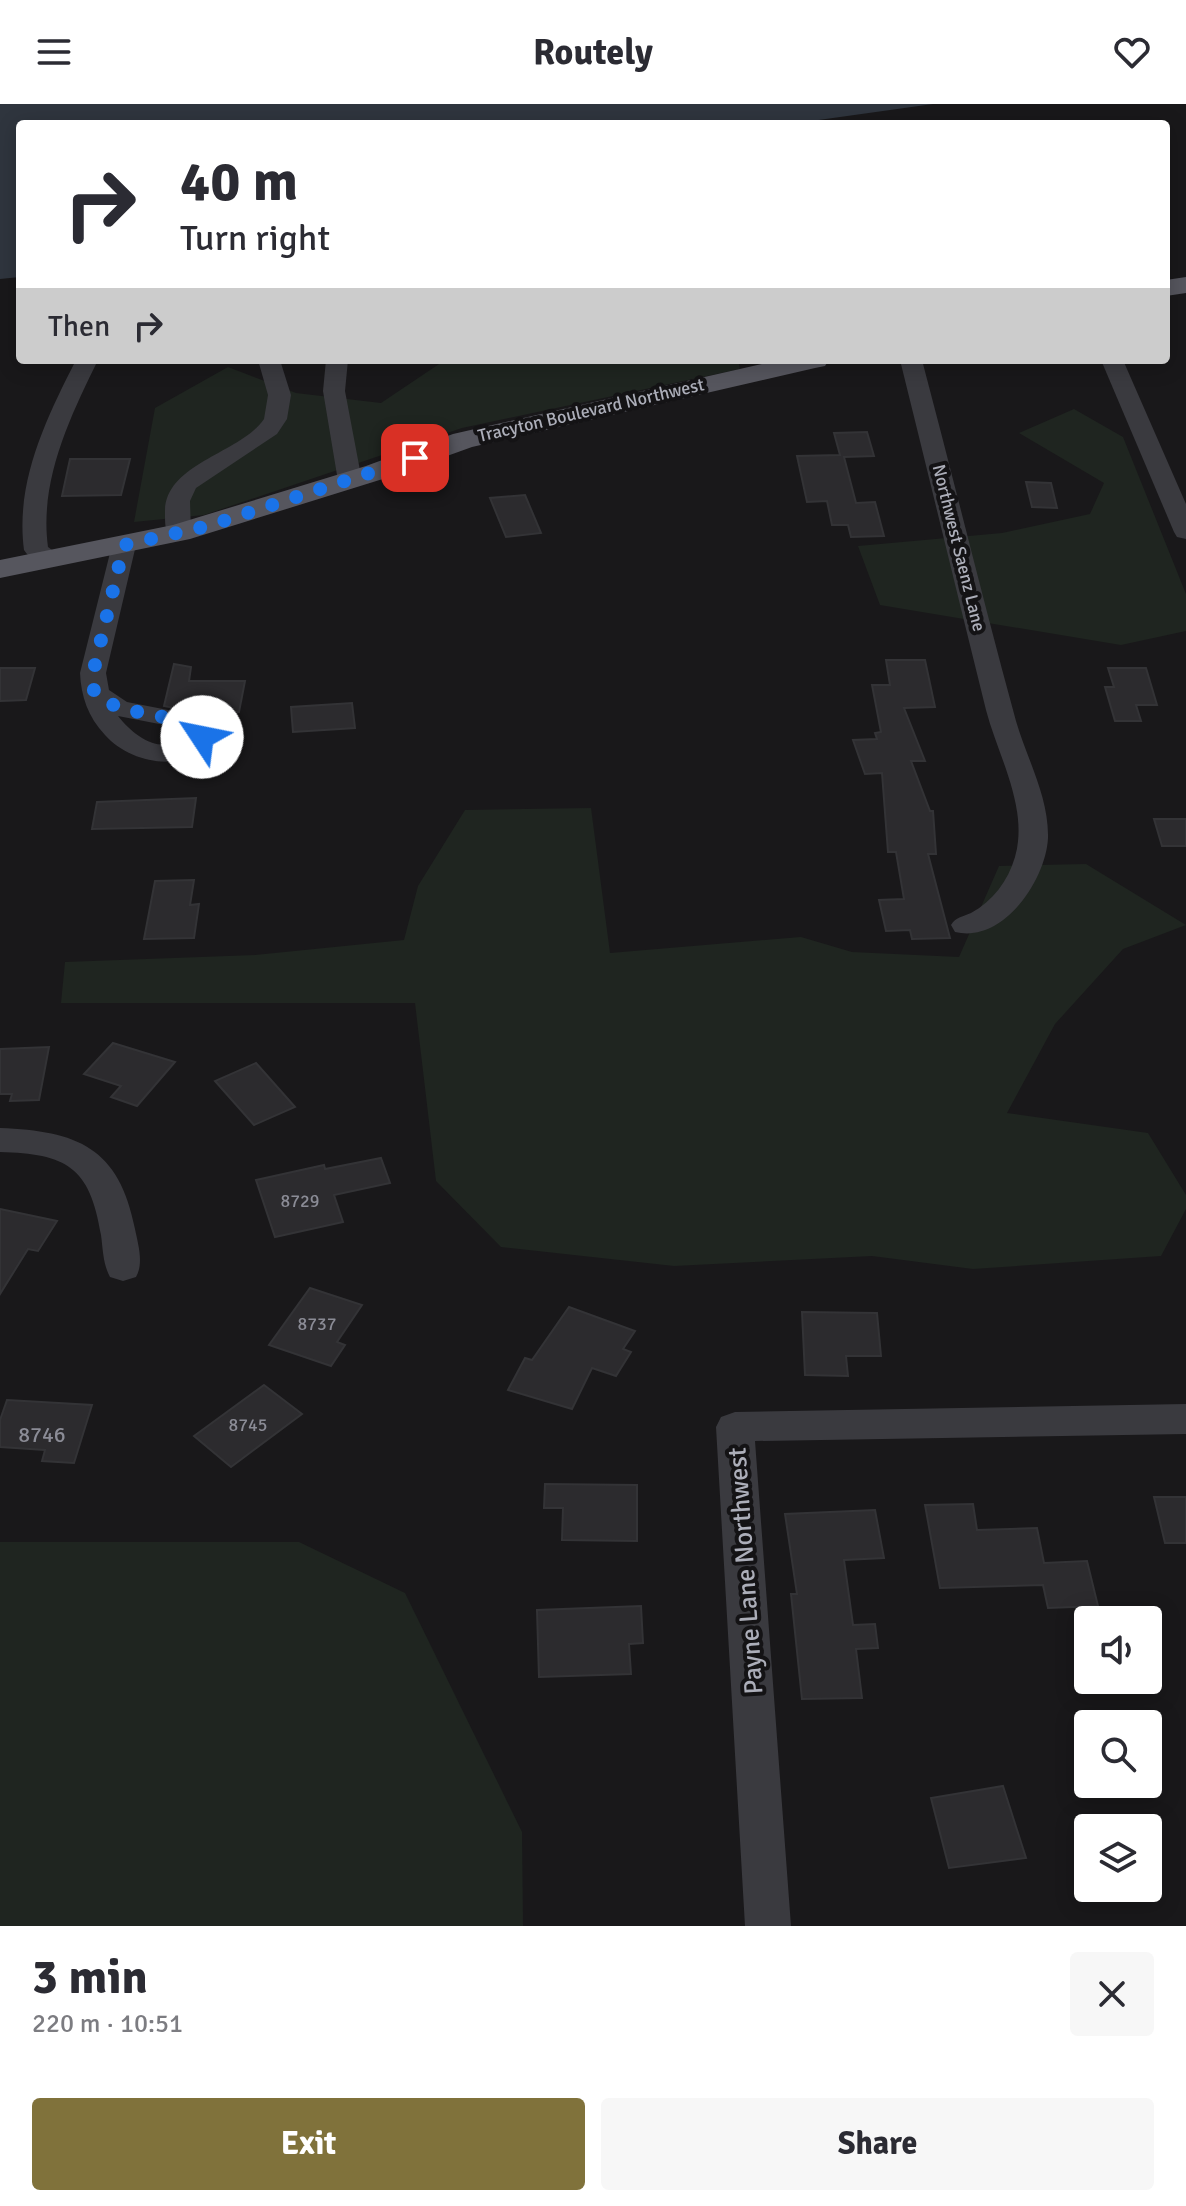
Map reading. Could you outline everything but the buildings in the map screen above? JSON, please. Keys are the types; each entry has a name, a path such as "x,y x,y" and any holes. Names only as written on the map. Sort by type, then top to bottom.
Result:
{"main road":[{"name":"Tracyton Boulevard Northwest","path":"0,569 179,533 350,481 475,437 797,364"}],"street":[{"path":"52,559 36,550 31,532 39,489 67,398 85,364"},
{"path":"179,533 178,494 188,483 269,429 279,417 280,390 267,364"},
{"path":"337,364 334,391 350,481"},
{"name":"Northwest Saenz Lane","path":"912,364 1006,736 1032,808 1033,843 1023,875 1003,904 980,922 966,925"},
{"path":"1114,364 1186,532"},
{"path":"94,692 93,673 124,545"},
{"path":"0,1140 48,1144 74,1152 102,1173 116,1208 123,1268"},
{"name":"Payne Lane Northwest","path":"768,1926 735,1427 1186,1419"}],"shaded area":[{"path":"0,104 933,104 819,120 16,120 16,277 0,279"},
{"path":"439,364 739,364 740,369 462,428 204,515 134,522 155,408 228,367 296,393 381,403"},
{"path":"1074,409 1123,437 1186,594 1186,631 1121,645 880,605 858,546 1002,533 1090,514 1104,483 1019,433"},
{"path":"591,808 610,953 801,937 852,952 959,957 999,866 1086,864 1186,925 1123,949 1055,1024 1007,1113 1148,1133 1186,1195 1186,1209 1161,1256 973,1269 872,1256 674,1266 501,1247 436,1181 415,1003 61,1003 65,962 255,955 404,940 418,886 465,810"},
{"path":"0,1542 299,1542 405,1593 522,1832 523,1926 0,1926"}],"route":[{"path":"202,737 200,726 194,723 118,708 94,692 93,673 124,545 208,526 415,458"}]}
